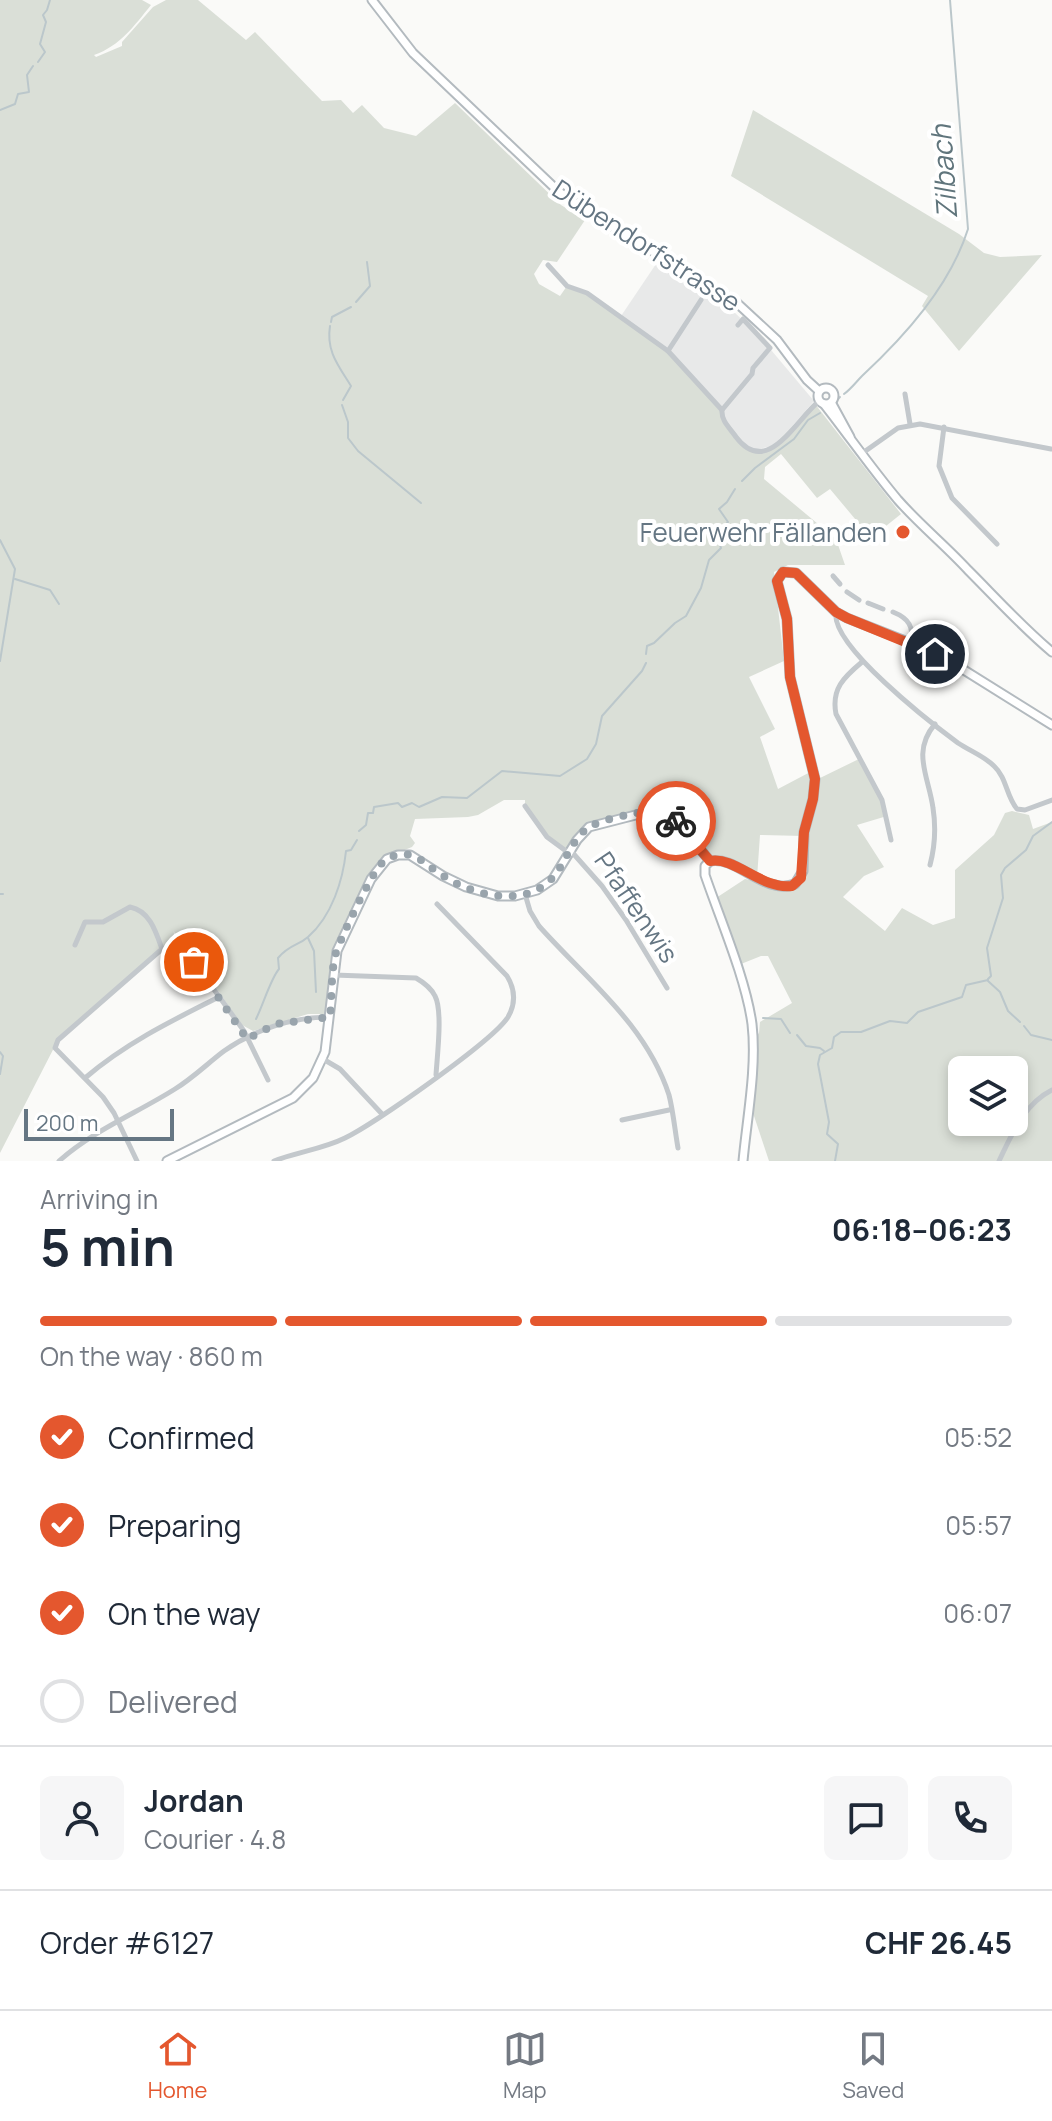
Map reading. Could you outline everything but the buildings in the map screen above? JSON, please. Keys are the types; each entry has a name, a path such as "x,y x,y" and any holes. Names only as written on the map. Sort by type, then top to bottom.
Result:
{"main road":[{"name":"Dübendorfstrasse","path":"372,0 413,53 558,191 737,303 777,340 819,391 825,387 831,389 834,395 825,402 844,433 862,451 901,504 1003,607 1051,649"},
{"path":"819,391 825,402"},
{"path":"167,1161 293,1098 313,1078 323,1059 338,945 377,869 391,857 410,855 443,876 491,895 505,897 525,894 553,879 589,827 655,810 674,818 710,861 723,862 776,886 792,886 801,878 804,832 815,779 790,677 787,619 778,586 779,576 786,571 794,572 836,612 948,660 1052,725"},
{"path":"710,861 705,866 705,875 746,996 752,1026 743,1161"}],"street":[{"path":"548,265 567,286 587,293 668,351 722,410"},
{"path":"668,351 701,300"},
{"path":"738,325 743,319 770,348 722,410 722,418 743,445 759,453 768,451 825,402"},
{"path":"905,394 910,424"},
{"path":"862,451 892,431 910,424 944,427 1051,449"},
{"path":"944,427 939,466 952,498 997,544"},
{"path":"833,576 840,584"},
{"path":"847,592 859,600"},
{"path":"868,603 883,609"},
{"path":"836,612 835,622 862,662 935,724 992,764 1001,773 1010,801 1017,809 1025,810 1052,800"},
{"path":"893,612 903,616 910,625 913,633 910,642"},
{"path":"862,662 841,681 835,692 834,705 882,800 891,840"},
{"path":"930,865 935,821 921,758 927,736 935,724"},
{"name":"Pfaffenwis","path":"525,806 547,837 571,852 602,886 667,988"},
{"path":"525,894 539,926 640,1035 665,1084 678,1148"},
{"path":"274,1161 335,1143 382,1114 499,1028 509,1014 513,988 507,976 437,904"},
{"path":"75,945 85,922 103,922 130,907 145,913 162,949"},
{"path":"137,1161 103,1097 55,1048 58,1040 162,949 174,947 184,951 247,1039 268,1080"},
{"path":"333,975 416,978 423,982 438,1003 436,1075"},
{"path":"85,1078 114,1054 150,1032 219,997"},
{"path":"59,1161 77,1146 174,1090 226,1049 276,1024 330,1017"},
{"path":"323,1059 340,1069 382,1114"},
{"path":"999,1161 1027,1109 1037,1098 1052,1090"},
{"path":"622,1120 669,1110"}],"shaded area":[{"path":"0,0 142,0 151,5 126,34 94,55 96,57 122,46 122,42 153,7 166,0 198,0 246,40 255,32 322,101 341,100 353,113 362,105 384,128 416,136 455,103 561,205 585,220 557,262 543,260 534,274 539,284 560,296 567,286 587,293 668,351 722,410 721,414 750,451 768,451 815,404 901,514 871,538 830,489 817,498 781,454 765,467 764,479 836,539 845,565 788,565 774,572 784,661 749,677 775,729 760,737 778,789 814,770 815,778 820,778 861,758 887,816 857,825 884,867 864,876 843,897 885,931 902,908 933,925 955,918 955,870 994,835 1005,813 1012,811 1029,815 1033,829 1052,822 1052,1161 769,1161 748,1098 753,1040 759,1033 760,1022 792,1003 768,956 736,966 716,898 745,879 783,887 799,881 804,836 760,835 757,878 723,862 710,861 663,811 592,826 570,854 556,845 525,806 525,800 504,800 478,815 468,817 415,819 410,836 415,843 382,859 369,876 358,905 339,938 333,958 328,1014 308,1014 253,1031 242,1025 173,931 179,942 178,948 162,947 58,1040 0,1153"},
{"path":"753,110 959,234 984,253 1000,257 1042,255 959,351 922,306 928,296 731,176"},
{"path":"656,264 730,308 761,338 814,401 776,445 750,451 621,316"}],"waterway":[{"path":"38,62 45,52 40,44 46,22 43,15 50,0"},
{"name":"Zilbach","path":"844,394 924,309 950,270 968,229 950,0"},
{"path":"0,110 15,104 18,94 29,92 27,75 33,66"},
{"path":"356,302 370,286 367,262"},
{"path":"331,322 332,317 351,307"},
{"path":"330,326 331,350 351,386 343,400"},
{"path":"342,405 348,422 348,438 358,451 421,503"},
{"name":"Zilbach","path":"742,481 794,439 808,420 820,413"},
{"name":"Zilbach","path":"646,654 647,646 686,616 701,588 709,560 721,548 716,535 728,522 719,509 735,489"},
{"path":"0,540 15,569 0,661"},
{"path":"15,579 50,590 59,604"},
{"name":"Zilbach","path":"359,831 366,825 368,813 373,813 374,807 398,803 402,807 412,803 419,807 442,797 467,798 502,771 560,776 587,759 596,744 602,716 646,663"},
{"path":"988,979 991,976 987,948 1003,898 1001,875 1026,850 1033,836 1052,822"},
{"name":"Zilbach","path":"256,1019 279,969 278,958 308,937 324,919 339,885 346,851 351,850 357,840"},
{"path":"308,938 314,951 316,992"},
{"path":"835,1161 838,1144 827,1134 829,1122 818,1064 820,1055 832,1048 834,1037 841,1032 861,1032 890,1021 907,1023 918,1012 962,997 966,985 988,980"},
{"path":"988,981 1000,992 1008,1011 1020,1022"},
{"path":"763,1018 781,1019 790,1033"},
{"path":"1024,1026 1031,1035 1052,1040"},
{"path":"797,1035 806,1046 824,1051"},
{"path":"0,1052 3,1056 0,1074"}],"way so far":[{"path":"194,962 247,1039 276,1024 330,1017 338,945 371,879 387,859 410,855 466,887 498,896 515,896 537,890 553,879 581,834 592,826 655,810 666,812 676,821"}],"place":[{"name":"Feuerwehr Fällanden","path":"903,532"}],"route":[{"path":"676,821 710,861 723,862 776,886 792,886 801,878 804,832 815,779 789,671 787,619 777,581 783,572 796,573 836,612 847,618 935,654"}]}
